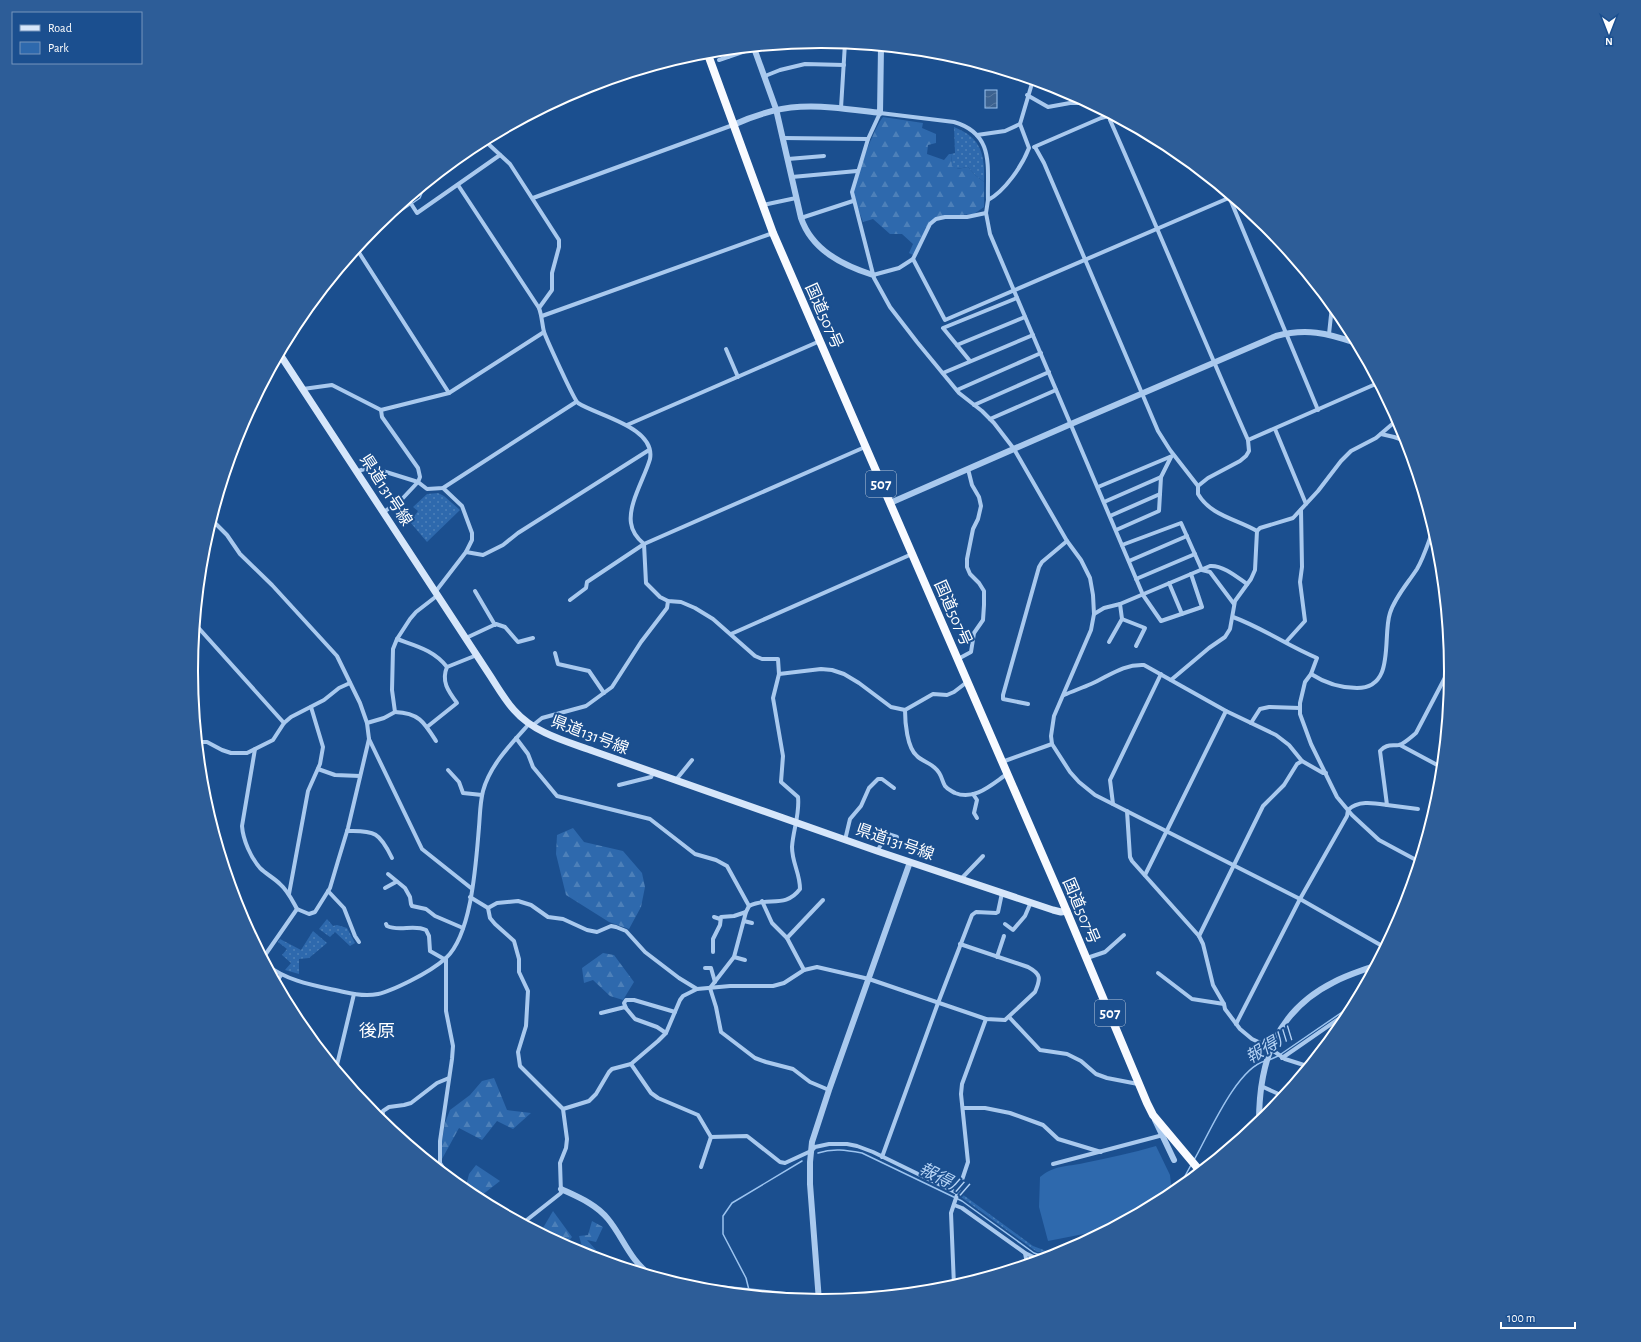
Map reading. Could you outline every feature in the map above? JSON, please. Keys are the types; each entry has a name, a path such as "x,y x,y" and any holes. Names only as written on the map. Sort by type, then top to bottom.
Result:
{"highway":[{"name":"国道507号","path":"709,58 773,232 1002,762 1139,1084 1153,1115 1166,1134 1197,1167"}],"main road":[{"name":"県道131号線","path":"281,359 358,471 512,708 531,725 553,737 845,840 1058,912 1066,911"}],"street":[{"path":"841,108 845,49"},
{"path":"755,51 776,109 801,218 807,233 820,248 849,266 873,275 899,268 913,259 930,224 936,219 945,217 967,217 986,213"},
{"path":"881,51 880,113 868,139 852,192 853,201 873,275 890,307 917,342 957,390 990,419 1014,449 1067,541 1081,560 1090,578 1094,614 1091,630 1051,728 1052,744 1078,782 1095,795 1300,898 1380,945"},
{"path":"719,60 740,53"},
{"path":"765,76 780,70 805,64 844,65"},
{"path":"988,200 994,197 1017,171 1025,159 1029,148 1020,124 1031,85"},
{"path":"1027,95 1048,107 1078,104"},
{"path":"533,198 776,109 808,106 841,108 954,122 967,128 977,135 988,158 988,200 986,213 990,234 1136,579 1143,594 1161,621 1202,607 1191,574"},
{"path":"1029,148 1035,147 1105,116"},
{"path":"1110,119 1248,440 1249,451 1246,456 1240,461 1208,478 1198,486"},
{"path":"977,135 1005,131 1020,124"},
{"path":"783,138 868,139"},
{"path":"488,144 510,164 559,240 560,247 552,273 552,290 539,308"},
{"path":"1035,147 1044,163 1158,431 1173,456 1198,486 1198,494 1202,500 1214,511 1257,531"},
{"path":"410,203 417,213 500,155"},
{"path":"788,159 824,156"},
{"path":"792,177 857,172"},
{"path":"458,185 539,308 542,316 544,332 576,402 627,425 646,442 651,454 633,505 631,523 638,538 644,544 646,583 660,597 668,601 681,602 695,608 713,619 755,656 762,659 778,659 779,674 774,698 783,756 781,782 798,797 798,809 792,846 793,863 798,874 800,889 790,900 776,902 762,901 749,906 734,957 710,988"},
{"path":"763,205 796,198"},
{"path":"913,259 945,320 1225,198"},
{"path":"801,218 853,201"},
{"path":"1232,204 1318,410"},
{"path":"542,316 773,232"},
{"path":"359,253 449,392"},
{"path":"970,361 944,328 1018,298"},
{"path":"1329,334 1331,314"},
{"path":"957,345 1026,317"},
{"path":"890,503 1276,336 1286,333 1308,331 1329,334 1348,340"},
{"path":"303,389 332,385 381,410 449,392 544,332"},
{"path":"943,373 1033,335"},
{"path":"627,425 820,341"},
{"path":"726,349 738,376"},
{"path":"957,390 1041,353"},
{"path":"974,405 1049,372"},
{"path":"1248,440 1374,385"},
{"path":"990,419 1056,390"},
{"path":"358,471 368,468 418,482 427,489 443,488 576,402"},
{"path":"381,410 382,417 418,468 420,477 418,482 403,498 384,512"},
{"path":"1257,531 1260,528 1289,520 1302,510 1341,461 1351,451 1376,438 1392,424"},
{"path":"1275,429 1306,504"},
{"path":"1381,434 1398,438"},
{"path":"570,600 586,588 587,582 644,544 865,447"},
{"path":"466,552 483,555 503,545 518,533 649,450"},
{"path":"1116,530 1159,511 1161,477 1173,456"},
{"path":"1098,487 1173,456"},
{"path":"958,660 972,652 974,633 983,620 984,605 984,591 979,583 970,574 967,567 967,559 973,529 978,519 981,506 980,497 972,485 968,469"},
{"path":"1104,502 1161,477"},
{"path":"395,712 392,690 393,648 397,639 416,612 437,593 466,552 472,540 472,533 462,506 443,488"},
{"path":"1110,516 1160,494"},
{"path":"1286,642 1305,621 1305,611 1301,590 1302,510"},
{"path":"216,523 227,535 240,554 272,585 337,656 360,703 369,739 422,849 471,888"},
{"path":"1122,545 1180,523 1202,570"},
{"path":"1171,680 1209,648 1225,637 1230,629 1234,604 1237,596 1247,584 1255,570 1257,531"},
{"path":"1129,561 1186,536"},
{"path":"1311,674 1332,684 1347,688 1368,687 1376,681 1384,664 1390,614 1424,557 1430,540"},
{"path":"1028,704 1003,698 1003,695 1039,567 1042,562 1067,541"},
{"path":"731,634 912,554"},
{"path":"1136,579 1195,554"},
{"path":"1094,614 1104,608 1120,604 1191,574 1215,566 1247,584"},
{"path":"1202,570 1210,572 1234,604"},
{"path":"1169,584 1182,614"},
{"path":"475,591 495,625"},
{"path":"275,971 281,975 315,985 354,994 371,996 391,990 413,979 445,959 458,942 463,928 470,897 482,795 495,764 516,738 531,725 542,718 582,708 593,702 618,680 641,642 667,608 668,601"},
{"path":"1109,642 1122,618 1120,604"},
{"path":"1233,617 1254,625 1317,658 1311,674 1305,682 1300,708 1300,714 1311,744 1337,797 1348,810 1379,840 1414,859"},
{"path":"1122,618 1145,628 1136,646"},
{"path":"466,638 500,624 505,627 518,642 533,638"},
{"path":"199,629 284,723"},
{"path":"397,639 427,649 441,659 447,667"},
{"path":"555,653 558,664 589,670 604,693"},
{"path":"427,727 457,703 445,685 444,675 447,667 477,655"},
{"path":"1064,695 1133,664 1144,665 1226,711 1276,735 1289,745 1302,761 1323,773 1326,772"},
{"path":"779,674 821,669 832,670 844,674 859,683 891,707 905,710 933,694 947,694 954,692 967,682"},
{"path":"1113,804 1110,780 1161,674"},
{"path":"1400,745 1416,733 1444,680"},
{"path":"202,742 207,742 231,753 247,753 273,740 284,723 291,717 324,700 339,688 350,683"},
{"path":"289,894 308,791 318,769 323,747 311,707"},
{"path":"1251,723 1260,709 1269,707 1300,708"},
{"path":"905,710 905,726 914,753 917,757 934,767 942,775 945,786 950,790 959,794 977,794 1007,774"},
{"path":"1145,875 1226,711"},
{"path":"366,723 384,718 395,712 407,712 413,714 427,727 436,741"},
{"path":"516,738 528,754 533,767 557,796 650,819 695,854 716,860 727,866 749,906"},
{"path":"255,749 242,826 243,835 256,862 289,894 297,909 309,914 315,912 328,891 347,831 369,739"},
{"path":"1002,762 1052,744"},
{"path":"1387,805 1380,751 1388,745 1400,745 1436,764"},
{"path":"676,781 692,760"},
{"path":"1198,936 1263,806 1284,785 1297,764 1302,761"},
{"path":"318,769 335,775 360,776"},
{"path":"448,770 459,782 462,793 482,795"},
{"path":"619,785 651,777 653,773"},
{"path":"845,840 850,819 861,806 869,788 878,779 882,779 894,788"},
{"path":"973,794 977,800 974,813 977,818"},
{"path":"1348,810 1360,803 1377,803 1418,809"},
{"path":"1236,1024 1300,898 1347,816 1348,810"},
{"path":"1127,811 1130,857 1198,936 1202,944 1213,985 1224,1004 1225,1009 1236,1024 1252,1039 1271,1049 1282,1058 1303,1065"},
{"path":"347,831 365,830 376,835 385,843 392,858"},
{"path":"877,851 888,834 897,837"},
{"path":"961,879 983,856"},
{"path":"819,1294 810,1184 810,1151 816,1126 910,862"},
{"path":"388,874 408,892 412,906 426,909 435,916 463,928"},
{"path":"385,888 396,882"},
{"path":"328,891 344,908 355,936 359,942"},
{"path":"882,1157 972,914 976,912 998,912 1002,892"},
{"path":"470,897 488,908 490,918 514,941 519,959 519,972 528,991 526,1026 523,1040 518,1052 520,1066 564,1109 567,1139 566,1148 560,1163 561,1193 527,1220"},
{"path":"787,938 822,900"},
{"path":"488,908 497,903 518,901 531,906 548,917 563,919 587,930 597,932 611,926 616,927 626,931 645,952 678,978 697,990"},
{"path":"762,901 772,923 787,938 804,970"},
{"path":"1005,924 1013,930 1025,916 1031,902"},
{"path":"266,954 297,909"},
{"path":"714,917 720,919 724,916 734,916 746,912"},
{"path":"713,952 713,939 720,924 720,919"},
{"path":"744,921 752,923"},
{"path":"386,924 394,929 418,928 426,930 429,936 430,951 445,959"},
{"path":"1086,958 1105,952 1124,935"},
{"path":"996,956 1004,936"},
{"path":"564,1109 589,1101 596,1094 612,1069 631,1064 666,1033 680,1000 683,996 697,990 710,988 773,986 784,983 804,970 817,968 869,979 986,1019 1001,1021 1009,1017 1035,992 1038,986 1039,975 1037,972 1028,967 960,944"},
{"path":"734,957 745,960"},
{"path":"442,1166 440,1162 440,1142 452,1059 452,1046 446,1011 445,959"},
{"path":"705,968 711,968 715,982"},
{"path":"1259,1114 1261,1086 1272,1044 1285,1022 1301,1004 1312,995 1335,981 1368,968"},
{"path":"1158,973 1192,999 1224,1004"},
{"path":"710,988 721,1032 754,1058 793,1069 810,1082 829,1090"},
{"path":"337,1064 354,994"},
{"path":"666,1033 657,1027 635,1019 626,1009 624,1003 626,1000 634,1000 675,1012"},
{"path":"602,1013 621,1007 626,1009"},
{"path":"1009,1017 1040,1050 1067,1054 1081,1062 1096,1074 1107,1078 1139,1084"},
{"path":"954,1279 951,1213 968,1162 961,1094 962,1084 986,1019"},
{"path":"1282,1058 1337,1020"},
{"path":"631,1064 652,1093 658,1098 698,1115 711,1137 701,1167"},
{"path":"382,1114 382,1110 387,1107 411,1103 437,1083 449,1078"},
{"path":"1261,1086 1278,1094"},
{"path":"963,1108 991,1108 1010,1113 1043,1125 1058,1139 1101,1152"},
{"path":"1054,1164 1166,1134 1174,1160"},
{"path":"711,1137 747,1136 780,1162 785,1163 815,1147 829,1144 847,1144 857,1146 957,1192"},
{"path":"561,1189 581,1198 597,1208 607,1218 634,1259 644,1268"},
{"path":"954,1205 962,1208 1025,1253 1033,1257"},
{"path":"1025,1253 1026,1259"}],"green space":[{"path":"883,117 923,123 922,128 936,134 936,143 928,145 927,154 944,160 949,154 951,154 952,166 957,169 968,167 984,182 984,207 974,214 936,217 913,255 909,253 913,244 902,234 890,234 873,219 863,222 855,200 855,186 861,165 879,122"},
{"path":"954,127 971,136 980,148 984,164 984,182 968,167 956,169 952,166 951,154 955,153"},
{"path":"438,493 444,496 460,510 427,542 410,522 418,511 413,507 427,494"},
{"path":"573,828 584,842 623,851 642,873 645,887 641,907 629,929 609,922 566,895 556,854 557,835"},
{"path":"327,919 333,926 337,925 347,928 355,943 350,946 335,932 330,937 319,929"},
{"path":"313,931 327,943 309,958 299,959 299,974 285,970 291,963 282,955 287,949 278,942 280,939 301,950"},
{"path":"603,953 614,955 634,982 623,1000 610,996 593,980 584,983 582,968"},
{"path":"494,1078 507,1110 531,1113 513,1129 497,1121 482,1140 459,1128 442,1159 442,1141 445,1123 450,1110 470,1095 482,1081"},
{"path":"1156,1146 1170,1175 1171,1186 1132,1211 1090,1233 1048,1241 1039,1207 1040,1177 1056,1168"},
{"path":"476,1165 500,1181 483,1194 467,1184 469,1174"},
{"path":"962,1194 1033,1246 1047,1251 1037,1252 961,1197"},
{"path":"553,1211 572,1237 569,1241 543,1228"},
{"path":"592,1221 603,1227 596,1242 587,1240 596,1250 594,1251 582,1247 579,1236 588,1235"}],"water":[{"path":"985,90 997,90 997,108 985,108"}],"waterway":[{"path":"401,211 420,198 422,193"},
{"name":"報得川","path":"1281,1054 1342,1012"},
{"name":"報得川","path":"1269,1060 1278,1056"},
{"name":"報得川","path":"1194,1160 1215,1119 1234,1089 1254,1066 1265,1061"},
{"name":"報得川","path":"818,1153 829,1150 862,1153 962,1201 1034,1253 1039,1254"},
{"name":"報得川","path":"749,1290 746,1278 723,1234 723,1216 732,1203 802,1161"},
{"name":"報得川","path":"1185,1176 1191,1165"}],"district":[{"name":"後原","path":"377,1032"}]}
